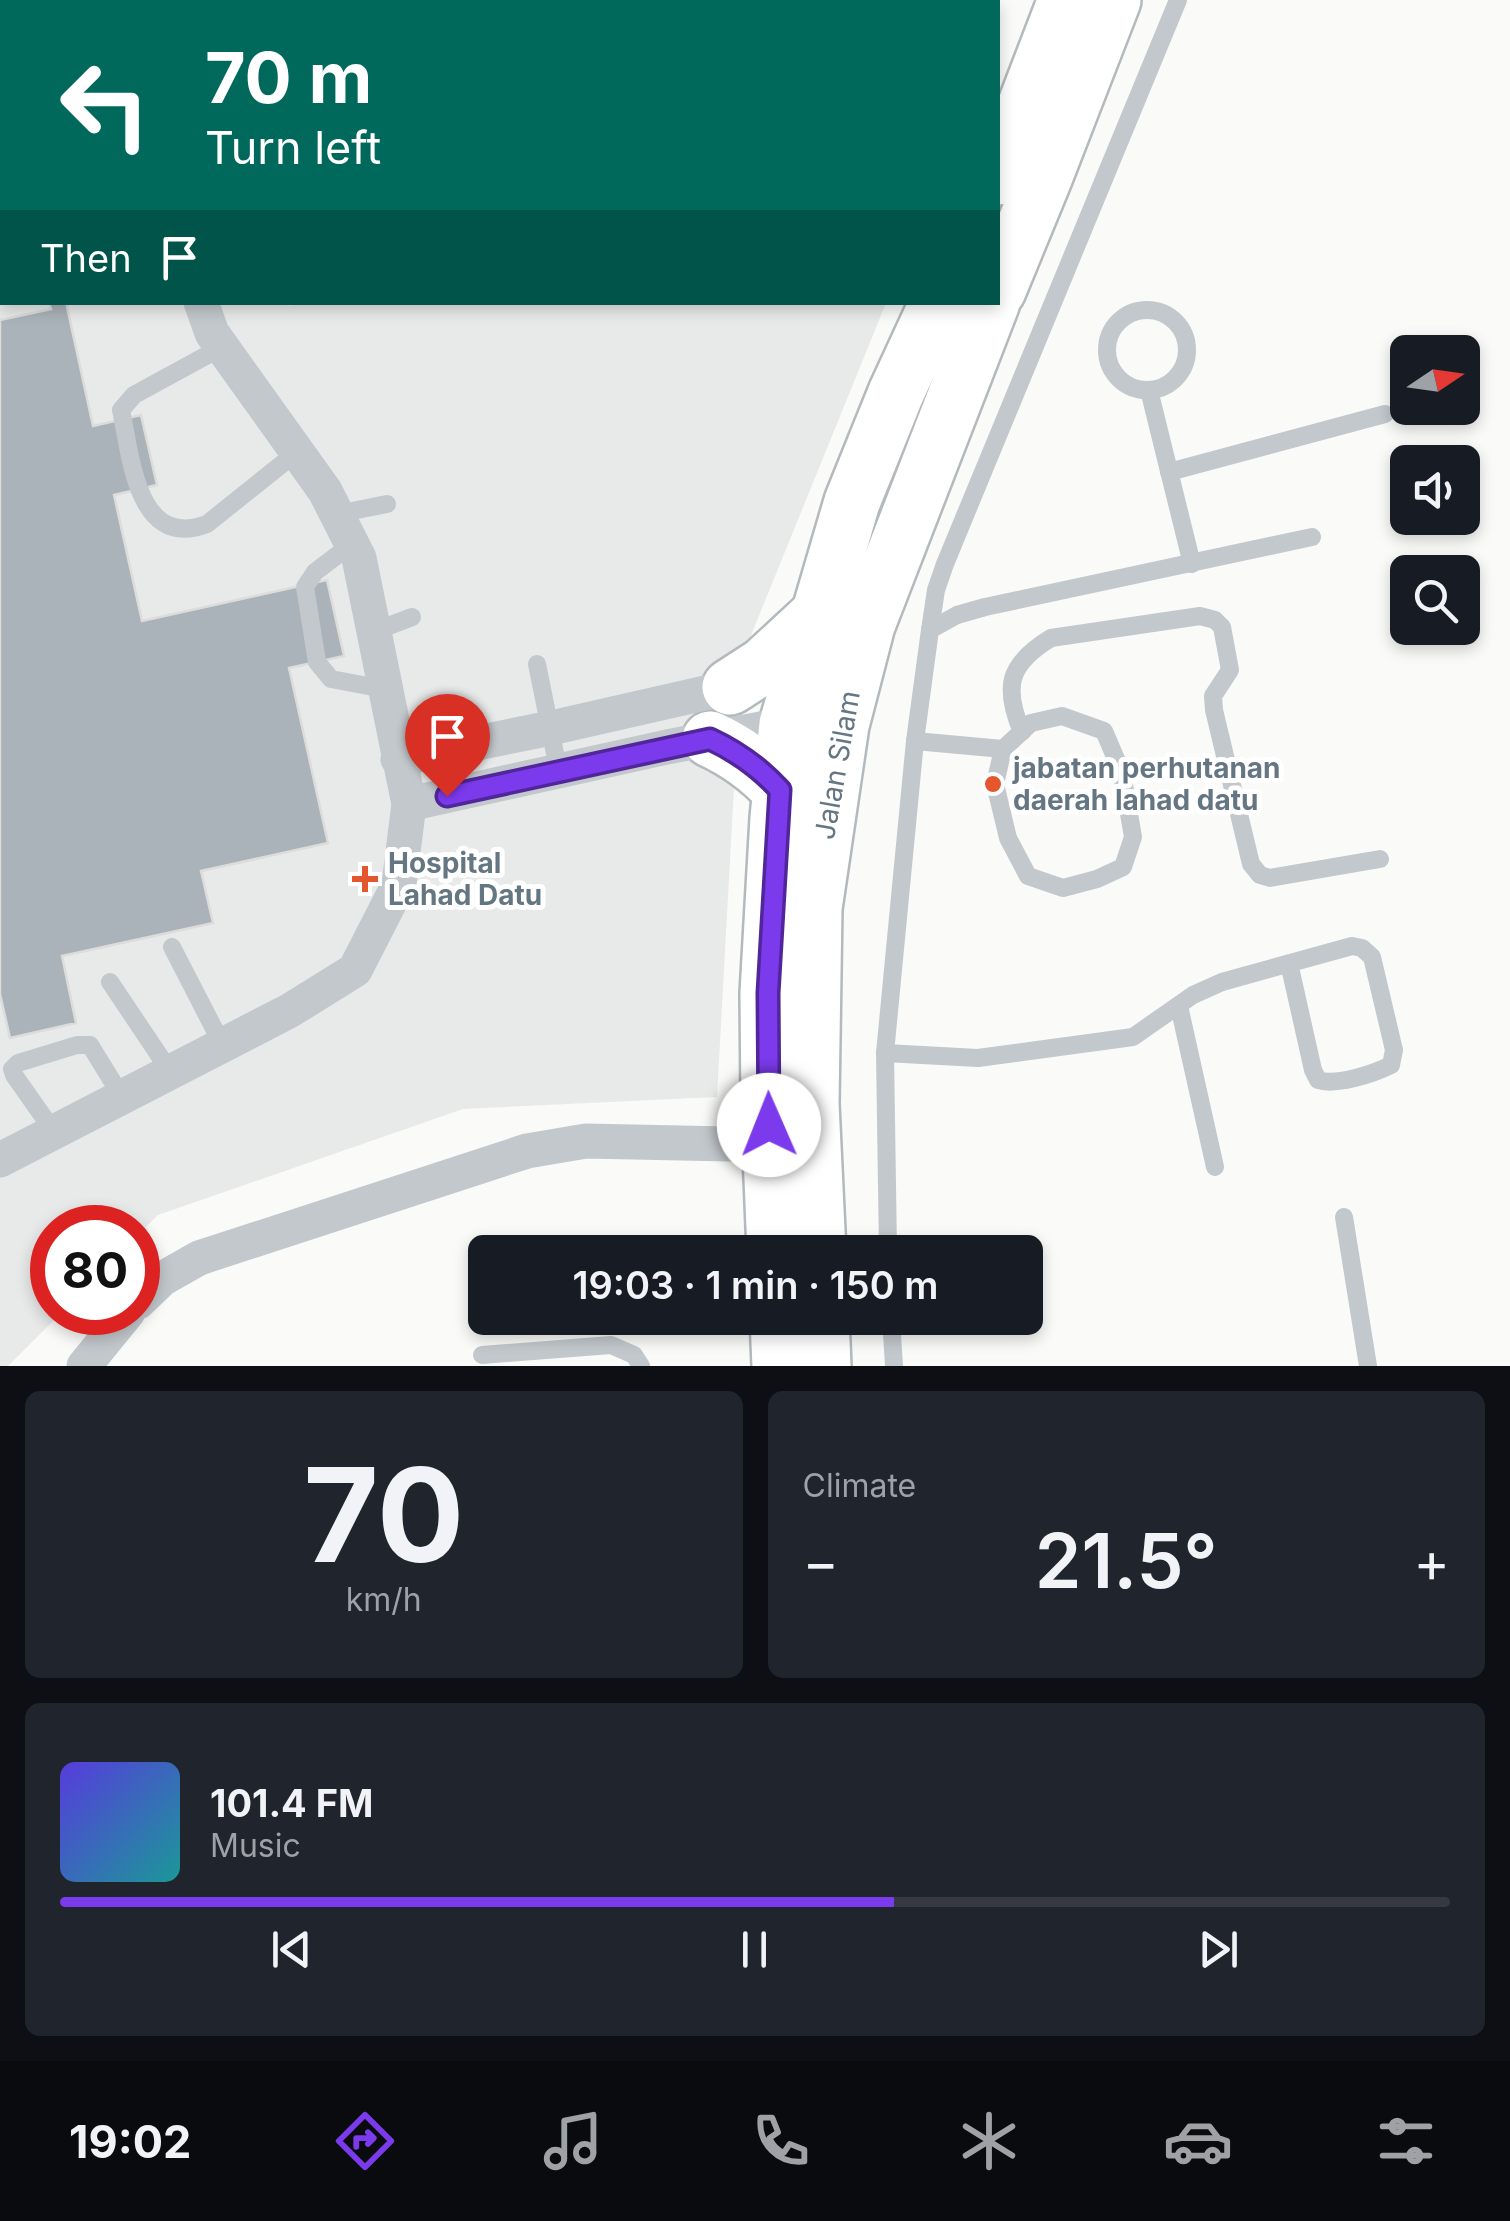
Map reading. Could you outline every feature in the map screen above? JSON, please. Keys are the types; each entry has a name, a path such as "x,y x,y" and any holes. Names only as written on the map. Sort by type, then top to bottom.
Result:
{"highway":[{"path":"1000,173 1066,0"},
{"path":"1000,285 1114,0"},
{"name":"Jalan Silam","path":"817,1235 811,1104 814,908 841,725 818,616 852,502 937,305"},
{"name":"Jalan Silam","path":"774,1235 768,993 787,724 867,625 991,305"},
{"path":"730,687 764,665 818,616"},
{"path":"710,739 760,768 780,790"},
{"path":"779,1335 780,1366"},
{"path":"822,1335 823,1366"}],"street":[{"path":"0,1160 290,1012 354,970 399,884 409,804 359,558 325,491 212,333 202,305"},
{"path":"398,760 730,687 829,671"},
{"path":"409,804 787,724 841,725"},
{"path":"160,1281 199,1258 527,1151 586,1141 770,1145"},
{"path":"84,1366 109,1335"}],"lane":[{"path":"888,1235 884,1053 915,741 936,590 1178,0"},
{"path":"1147,310 1173,320 1186,343 1182,370 1162,387 1149,390 1123,382 1108,360 1107,346 1120,320 1147,310"},
{"path":"222,348 134,395 121,410 137,487 152,517 188,531 206,524 297,452"},
{"path":"1149,390 1192,564"},
{"path":"1168,472 1385,414"},
{"path":"384,689 331,679 318,662 305,587 344,529 387,504"},
{"path":"930,630 985,607 1312,537"},
{"path":"1022,732 1009,690 1030,651 1051,638 1200,616 1215,620 1222,627 1230,670 1213,696 1214,710 1251,864 1260,875 1270,878 1380,859"},
{"path":"373,632 412,617"},
{"path":"537,664 559,773"},
{"path":"1062,716 1104,731 1122,773 1133,838 1122,867 1063,888 1028,876 1008,838 995,784 1003,748 1032,723 1062,716"},
{"path":"915,741 1003,748"},
{"path":"884,1053 978,1058 1133,1037 1193,995 1222,982 1352,946 1362,948 1372,957 1394,1050 1391,1066 1327,1083 1318,1080 1289,964"},
{"path":"172,947 223,1046"},
{"path":"110,982 170,1072"},
{"path":"1178,1006 1215,1167"},
{"path":"54,1132 14,1074 12,1069 18,1063 77,1045 90,1045 122,1097"},
{"path":"1344,1217 1368,1366"},
{"path":"892,1335 894,1366"},
{"path":"482,1355 611,1345 634,1355 642,1366"}],"shaded area":[{"name":"Hospital Lahad Datu","path":"0,305 885,305 741,660 717,1097 463,1109 160,1214 160,1205 30,1205 30,1335 39,1335 8,1366 0,1366"}],"building":[{"path":"50,305 67,305 93,426 141,415 157,485 114,495 142,621 327,580 344,656 289,668 328,843 201,871 213,923 62,956 76,1023 10,1038 0,994 0,320 51,309"}],"place":[{"name":"jabatan perhutanan daerah lahad datu","path":"993,784"},
{"name":"Hospital Lahad Datu","path":"365,879"}],"route":[{"path":"447,796 710,739 760,768 780,790 768,993 769,1125"}]}
